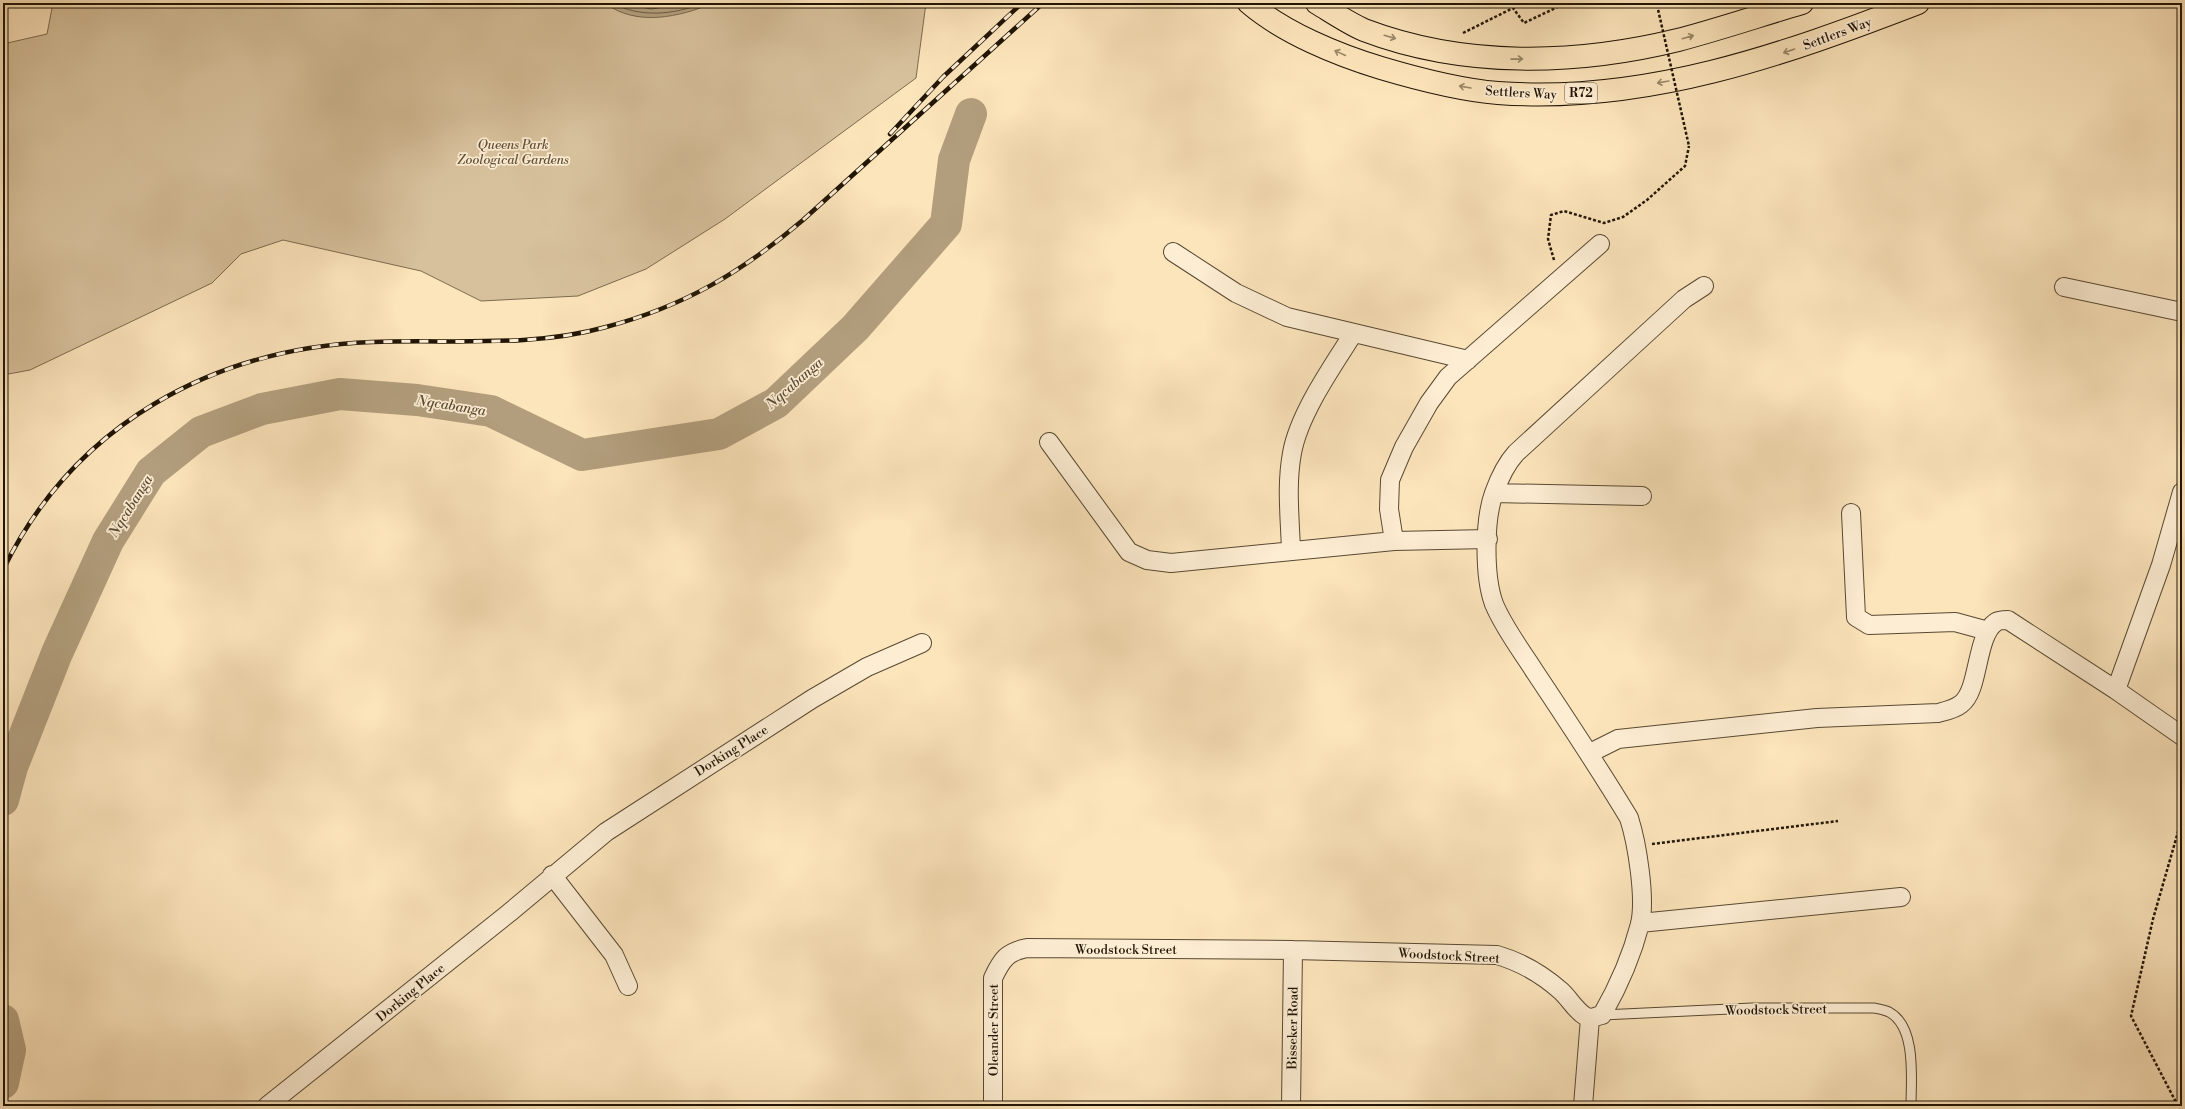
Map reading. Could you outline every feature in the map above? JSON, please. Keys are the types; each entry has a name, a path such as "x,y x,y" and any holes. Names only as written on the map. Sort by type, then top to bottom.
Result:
{"main road":[{"name":"Settlers Way","path":"1249,3 1262,14 1298,34 1357,61 1400,74 1448,84 1496,93 1536,95 1627,88 1737,66 1786,52 1918,3"},
{"path":"1317,3 1364,29 1433,49 1497,59 1541,58 1626,51 1678,40 1802,3"}],"street":[{"path":"1394,541 1390,509 1390,480 1404,447 1429,403 1448,377 1600,244"},
{"path":"1173,252 1236,293 1287,317 1353,334 1468,360"},
{"path":"1583,1106 1596,1016 1617,987 1640,923 1639,869 1629,818 1590,753 1514,639 1495,604 1490,589 1488,539 1490,509 1494,493 1508,462 1516,453 1678,304 1704,286"},
{"path":"2064,287 2182,312"},
{"path":"1292,551 1288,485 1292,452 1308,411 1328,373 1353,334"},
{"path":"1049,442 1130,552 1147,560 1171,563 1394,541 1488,539"},
{"path":"2116,690 2161,565 2182,492"},
{"path":"1494,493 1642,496"},
{"path":"1851,513 1856,617 1869,625 1955,622 1988,631"},
{"path":"1590,753 1618,739 1817,718 1938,713 1953,709 1963,703 1969,694 1988,631 1996,621 2008,620 2116,690 2182,736"},
{"name":"Dorking Place","path":"267,1106 509,913 552,875 634,812 812,699 866,667 922,643"},
{"path":"552,875 614,955 628,986"},
{"path":"1640,923 1901,897"},
{"name":"Woodstock Street","path":"1028,948 1293,950 1497,955 1510,959 1538,974 1562,992 1584,1016 1596,1016"},
{"name":"Oleander Street","path":"993,1106 993,978 999,966 1013,951 1028,948"},
{"name":"Bisseker Road","path":"1291,1106 1293,950"}],"lane":[{"name":"Woodstock Street","path":"1596,1016 1752,1008 1874,1008 1889,1012 1897,1019 1907,1038 1911,1052 1911,1106"}],"path":[{"path":"1433,49 1513,8 1524,23 1566,3"},
{"path":"1559,280 1548,239 1551,215 1564,210 1604,223 1623,218 1647,200 1685,166 1689,146 1656,4"},
{"path":"2178,1106 2131,1016 2153,919 2182,818"},
{"path":"1635,846 1838,821"}],"green space":[{"name":"Queens Park Zoological Gardens","path":"53,3 926,3 916,78 725,219 646,269 578,296 481,301 421,271 283,240 241,254 212,283 30,370 3,375 3,44 47,34"}],"water":[{"path":"605,3 713,3 687,12 658,17 644,17 630,15"}],"waterway":[{"name":"Nqcabanga","path":"3,800 12,767 57,653 108,541 151,472 201,432 262,409 340,394 417,400 491,411 582,455 719,434 776,403 855,328 946,224 954,160 971,114"},
{"name":"Nqcabanga","path":"3,1020 10,1050 3,1083"}],"railway":[{"path":"890,134 943,77 1022,3"},
{"path":"3,570 33,519 68,474 109,435 155,404 205,378 258,360 314,348 372,342 519,340 578,334 635,319 687,298 711,285 758,256 803,220 1043,3"}]}
